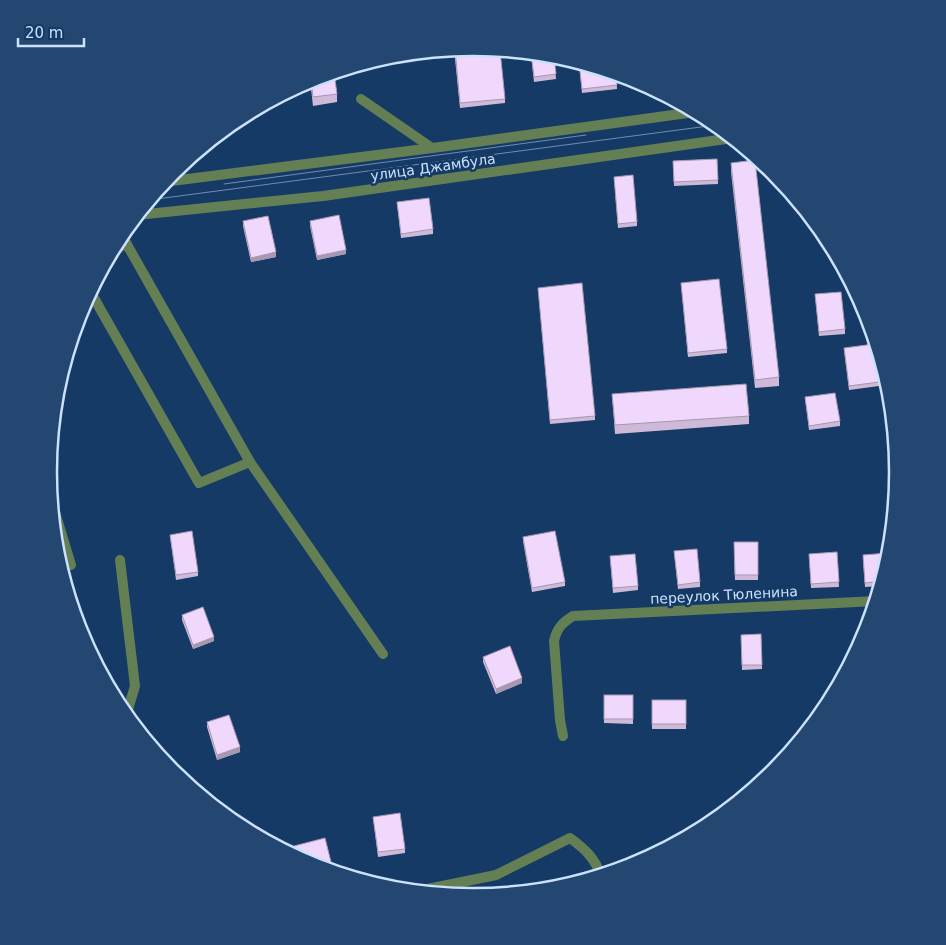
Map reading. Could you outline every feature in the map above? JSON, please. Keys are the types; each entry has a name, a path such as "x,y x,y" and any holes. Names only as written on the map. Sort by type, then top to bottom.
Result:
{"street":[{"path":"361,99 432,148"},
{"name":"улица Джамбула","path":"177,180 684,114"},
{"name":"улица Джамбула","path":"147,214 323,196 723,139"},
{"path":"126,243 250,462 383,654"},
{"path":"95,299 199,482 250,462"},
{"path":"61,531 71,565"},
{"path":"120,560 135,686 129,707"},
{"name":"переулок Тюленина","path":"563,736 554,641 556,630 563,622 573,616 868,601"},
{"path":"436,887 496,874 570,838 583,847 594,859 598,870"}],"building":[{"path":"456,57 501,57 505,99 460,103"},
{"path":"532,61 555,64 556,74 534,77"},
{"path":"580,70 617,82 617,85 582,89"},
{"path":"335,80 337,94 313,97 312,89"},
{"path":"717,159 718,180 674,182 673,161"},
{"path":"748,161 756,168 779,377 755,380 731,163"},
{"path":"633,175 637,222 618,224 614,177"},
{"path":"429,198 433,229 401,234 397,202"},
{"path":"339,215 346,250 317,256 310,221"},
{"path":"268,216 276,252 251,258 243,221"},
{"path":"719,279 727,349 688,353 681,283"},
{"path":"582,283 595,416 550,420 538,288"},
{"path":"841,292 845,329 819,332 815,294"},
{"path":"869,345 879,382 849,386 844,348"},
{"path":"746,384 749,416 615,425 612,394"},
{"path":"835,393 840,421 809,426 805,397"},
{"path":"192,531 198,572 176,575 170,535"},
{"path":"555,531 565,582 532,588 523,537"},
{"path":"734,542 758,542 758,575 735,575"},
{"path":"697,549 700,582 678,585 674,551"},
{"path":"837,552 839,582 811,584 809,554"},
{"path":"635,554 638,586 613,588 610,556"},
{"path":"881,554 874,582 865,583 863,555"},
{"path":"203,607 214,637 193,645 182,615"},
{"path":"761,634 762,665 742,665 741,635"},
{"path":"510,646 522,678 496,689 483,657"},
{"path":"604,695 633,695 633,719 604,719"},
{"path":"652,700 686,700 686,724 652,724"},
{"path":"229,715 240,747 217,755 207,722"},
{"path":"400,813 405,849 378,852 373,817"},
{"path":"325,838 332,864 295,848 294,846"}],"tram line":[{"path":"160,199 705,126"},
{"path":"224,184 586,135"}]}
